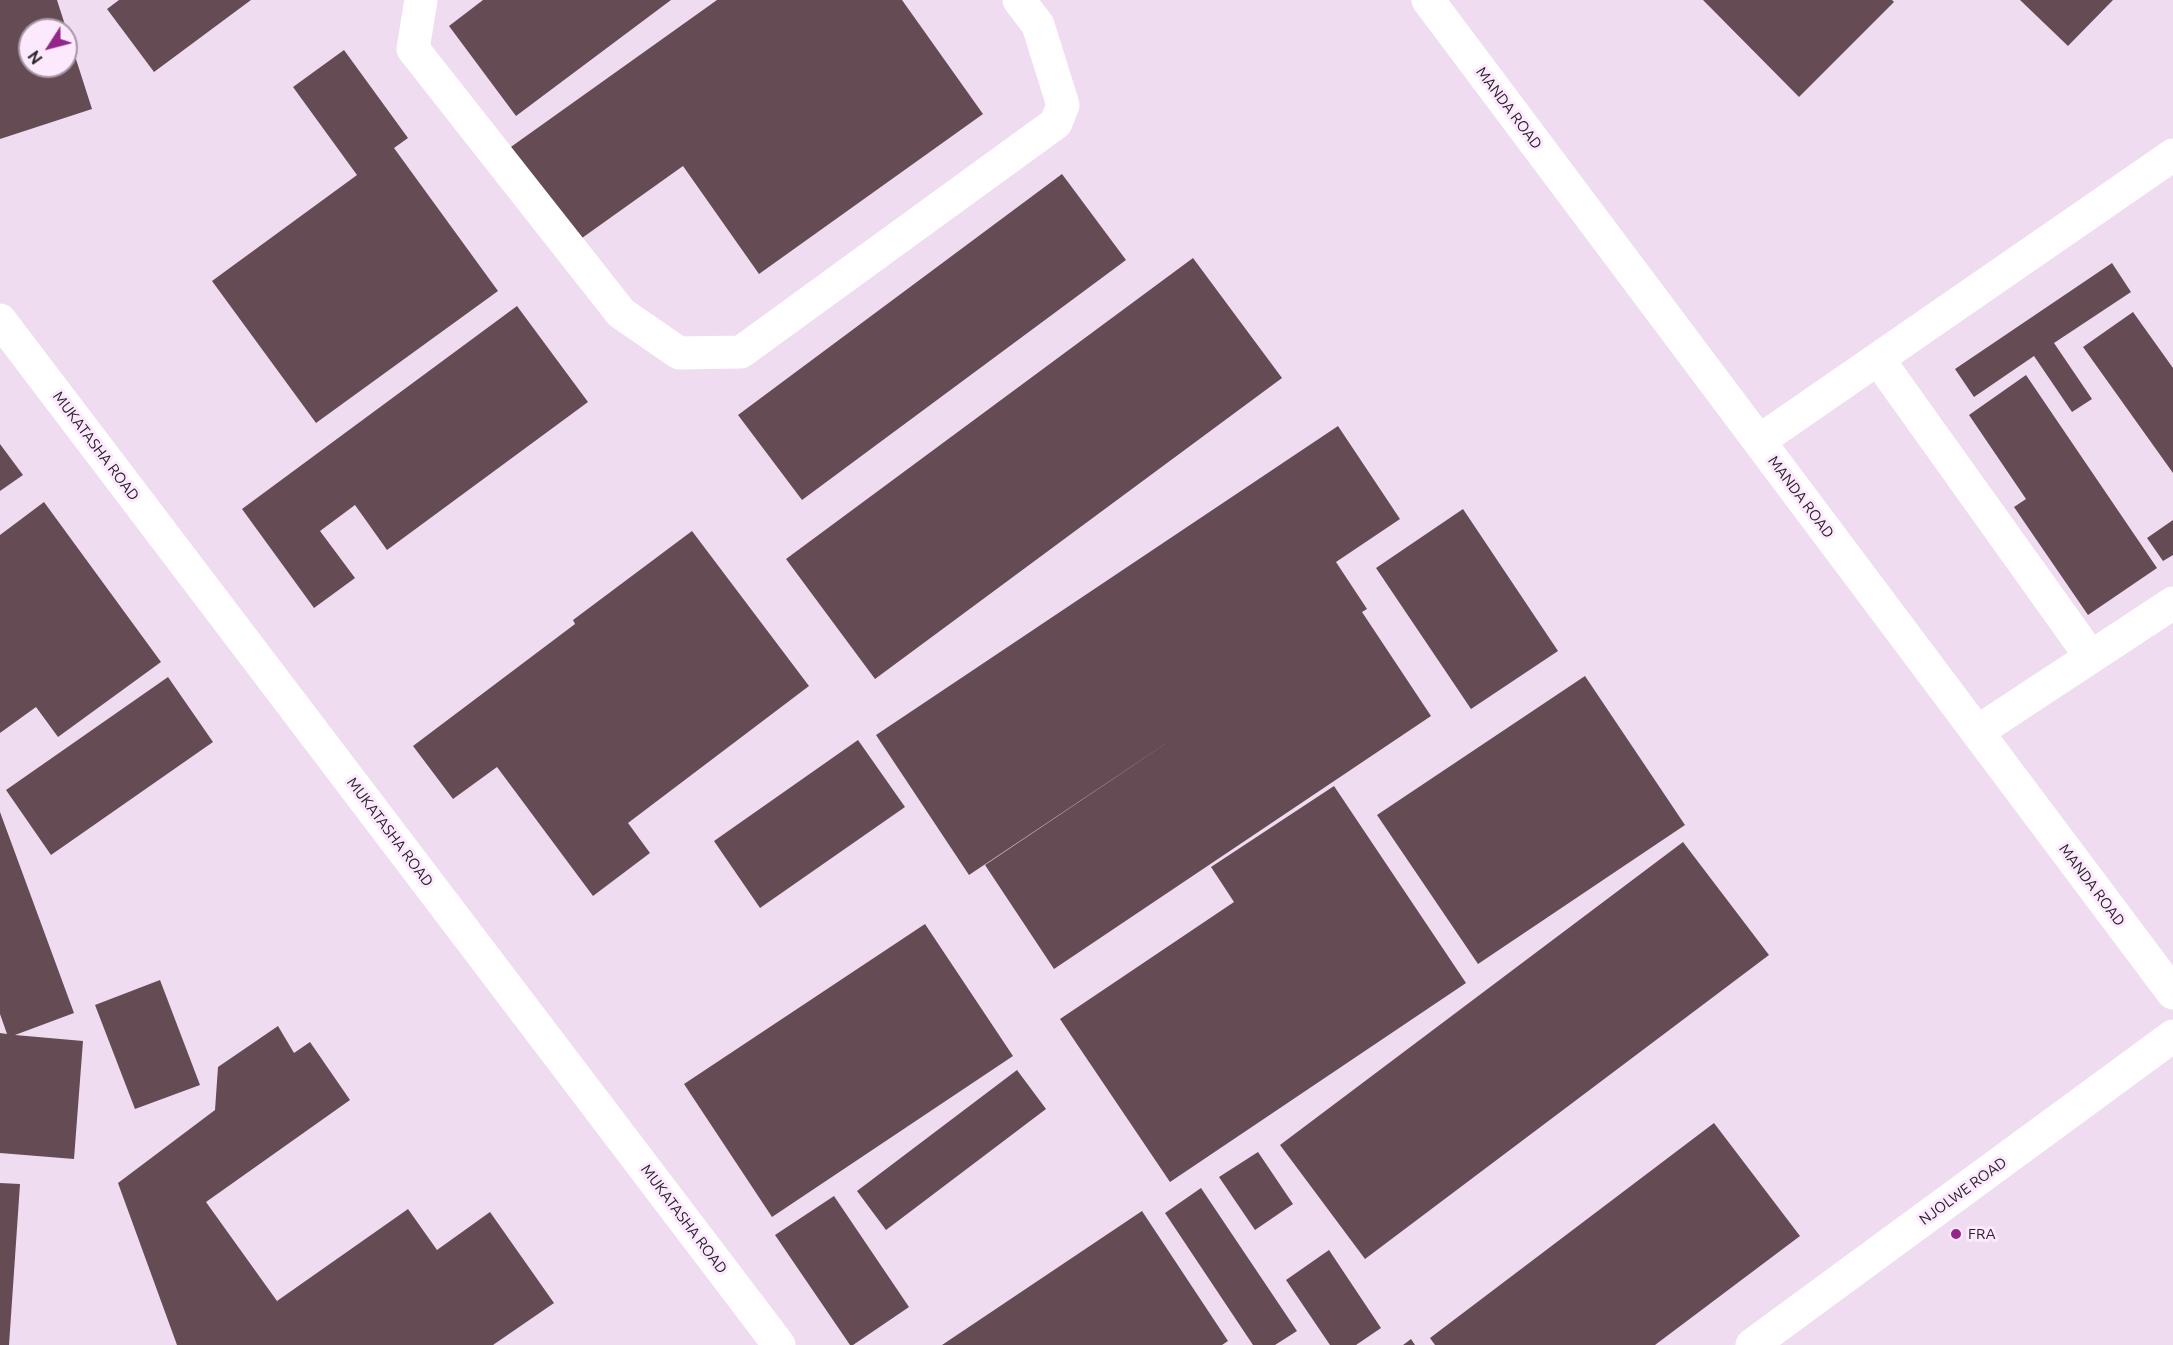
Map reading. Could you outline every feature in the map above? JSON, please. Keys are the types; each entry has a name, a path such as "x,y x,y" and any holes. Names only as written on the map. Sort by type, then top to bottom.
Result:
{"street":[{"path":"421,0 413,49 621,313 679,353 741,352 1056,123 1063,105 1038,25 1019,0"},
{"name":"MANDA ROAD","path":"1428,0 2173,993"},
{"path":"1759,441 2173,155"},
{"name":"MUKATASHA ROAD","path":"0,320 779,1345"},
{"path":"1878,359 2091,657"},
{"path":"1977,732 2173,603"},
{"name":"NJOLWE ROAD","path":"1752,1345 2173,1036"}],"building":[{"path":"0,0 57,0 63,18 18,18 18,78 78,78 78,65 92,109 0,139"},
{"path":"119,0 251,0 154,72 107,9"},
{"path":"483,0 671,0 516,116 449,26"},
{"path":"717,0 902,0 983,114 759,274 683,166 575,243 508,149"},
{"path":"1703,0 1892,0 1894,2 1799,97"},
{"path":"2020,0 2113,0 2068,46"},
{"path":"344,50 408,138 394,148 498,291 316,423 212,281 357,175 293,87"},
{"path":"1062,174 1126,260 802,500 738,415"},
{"path":"1193,258 1282,378 875,679 786,559"},
{"path":"2112,263 2131,292 2054,343 2092,399 2072,412 2034,356 1974,397 1955,369"},
{"path":"517,306 588,402 387,550 355,505 320,531 355,578 314,608 242,509"},
{"path":"2133,312 2173,368 2173,473 2083,347"},
{"path":"2026,375 2157,568 2088,615 2014,507 2026,499 1969,415"},
{"path":"1338,426 1400,519 1336,562 1367,609 1362,612 1431,716 1054,969 985,865 1183,732 969,875 876,735"},
{"path":"0,444 23,475 0,491"},
{"path":"44,502 161,662 58,737 36,707 0,733 0,535"},
{"path":"1463,509 1558,651 1471,709 1376,568"},
{"path":"2173,520 2173,555 2163,561 2147,538"},
{"path":"692,531 809,686 628,823 650,853 593,896 497,767 453,799 413,746 575,624 573,620"},
{"path":"1585,676 1685,825 1478,964 1377,815"},
{"path":"168,677 213,742 51,855 6,790"},
{"path":"858,740 905,807 760,908 714,841"},
{"path":"1334,786 1466,983 1170,1182 1060,1019 1234,902 1211,867"},
{"path":"0,812 74,1013 15,1035 83,1041 74,1159 0,1153 0,1033 7,1034 0,1014"},
{"path":"1683,842 1769,955 1365,1259 1280,1145"},
{"path":"925,924 1013,1056 772,1217 684,1084"},
{"path":"160,980 200,1085 135,1109 95,1005"},
{"path":"278,1026 294,1053 310,1042 350,1100 206,1202 277,1301 408,1209 437,1250 490,1212 554,1303 493,1345 177,1345 118,1183 215,1110 218,1067"},
{"path":"1017,1070 1046,1109 886,1230 857,1191"},
{"path":"1714,1123 1800,1236 1655,1345 1435,1345 1430,1338"},
{"path":"1258,1152 1293,1204 1255,1230 1219,1177"},
{"path":"0,1183 20,1184 9,1345 0,1345"},
{"path":"1201,1188 1297,1331 1275,1345 1253,1345 1165,1213"},
{"path":"834,1196 909,1307 853,1345 850,1345 775,1235"},
{"path":"1142,1211 1228,1341 1222,1345 942,1345"},
{"path":"1329,1250 1381,1328 1356,1345 1330,1345 1286,1280"},
{"path":"1411,1339 1415,1345 1403,1345"}],"place":[{"name":"FRA","path":"1956,1234"}]}
